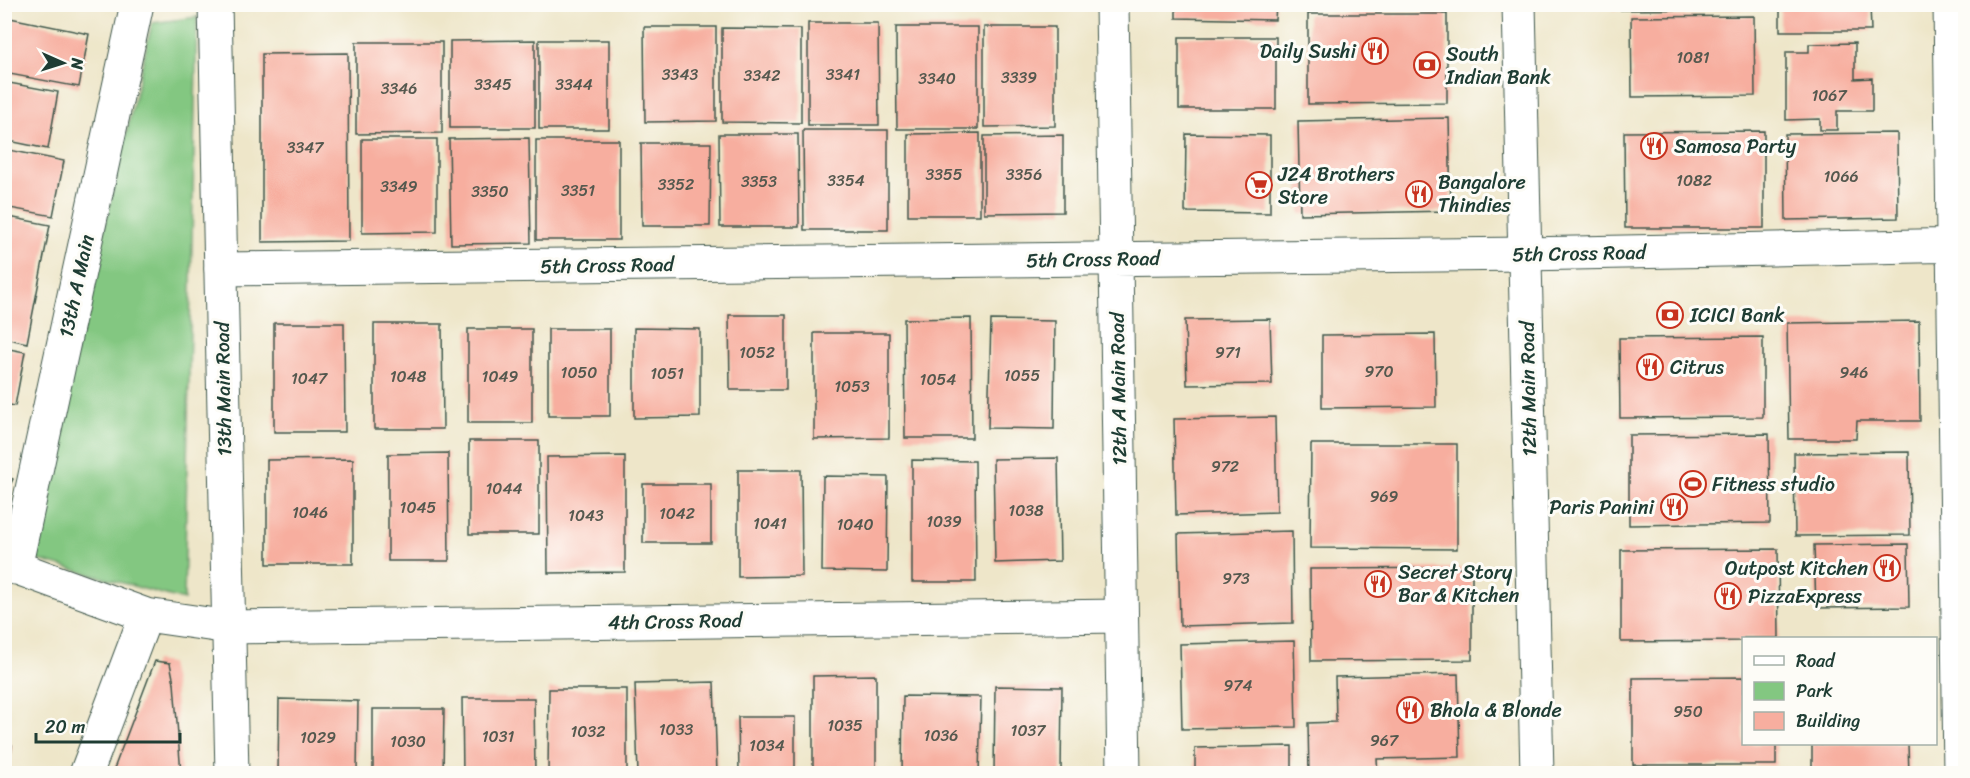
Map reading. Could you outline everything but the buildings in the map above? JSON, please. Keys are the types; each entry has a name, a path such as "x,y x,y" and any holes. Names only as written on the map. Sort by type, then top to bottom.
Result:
{"street":[{"name":"13th A Main","path":"10,566 137,4"},
{"name":"13th Main Road","path":"215,4 232,774"},
{"name":"12th A Main Road","path":"1112,4 1124,774"},
{"name":"12th Main Road","path":"1519,4 1537,774"},
{"path":"1950,4 1959,245 1962,610 1960,774"},
{"name":"5th Cross Road","path":"221,269 1525,254 1959,245"},
{"name":"4th Cross Road","path":"10,566 146,615 228,627 1121,615"},
{"path":"86,774 146,615"}],"green space":[{"path":"197,17 184,600 28,557 152,23"}],"place":[{"name":"Daily Sushi","path":"1375,51"},
{"name":"South Indian Bank","path":"1427,65"},
{"name":"Samosa Party","path":"1654,146"},
{"name":"J24 Brothers Store","path":"1259,185"},
{"name":"Bangalore Thindies","path":"1419,194"},
{"name":"ICICI Bank","path":"1670,315"},
{"name":"Citrus","path":"1650,367"},
{"name":"Fitness studio","path":"1693,484"},
{"name":"Paris Panini","path":"1674,507"},
{"name":"Outpost Kitchen","path":"1887,568"},
{"name":"Secret Story Bar & Kitchen","path":"1378,584"},
{"name":"PizzaExpress","path":"1728,596"},
{"name":"Bhola & Blonde","path":"1410,710"}]}
